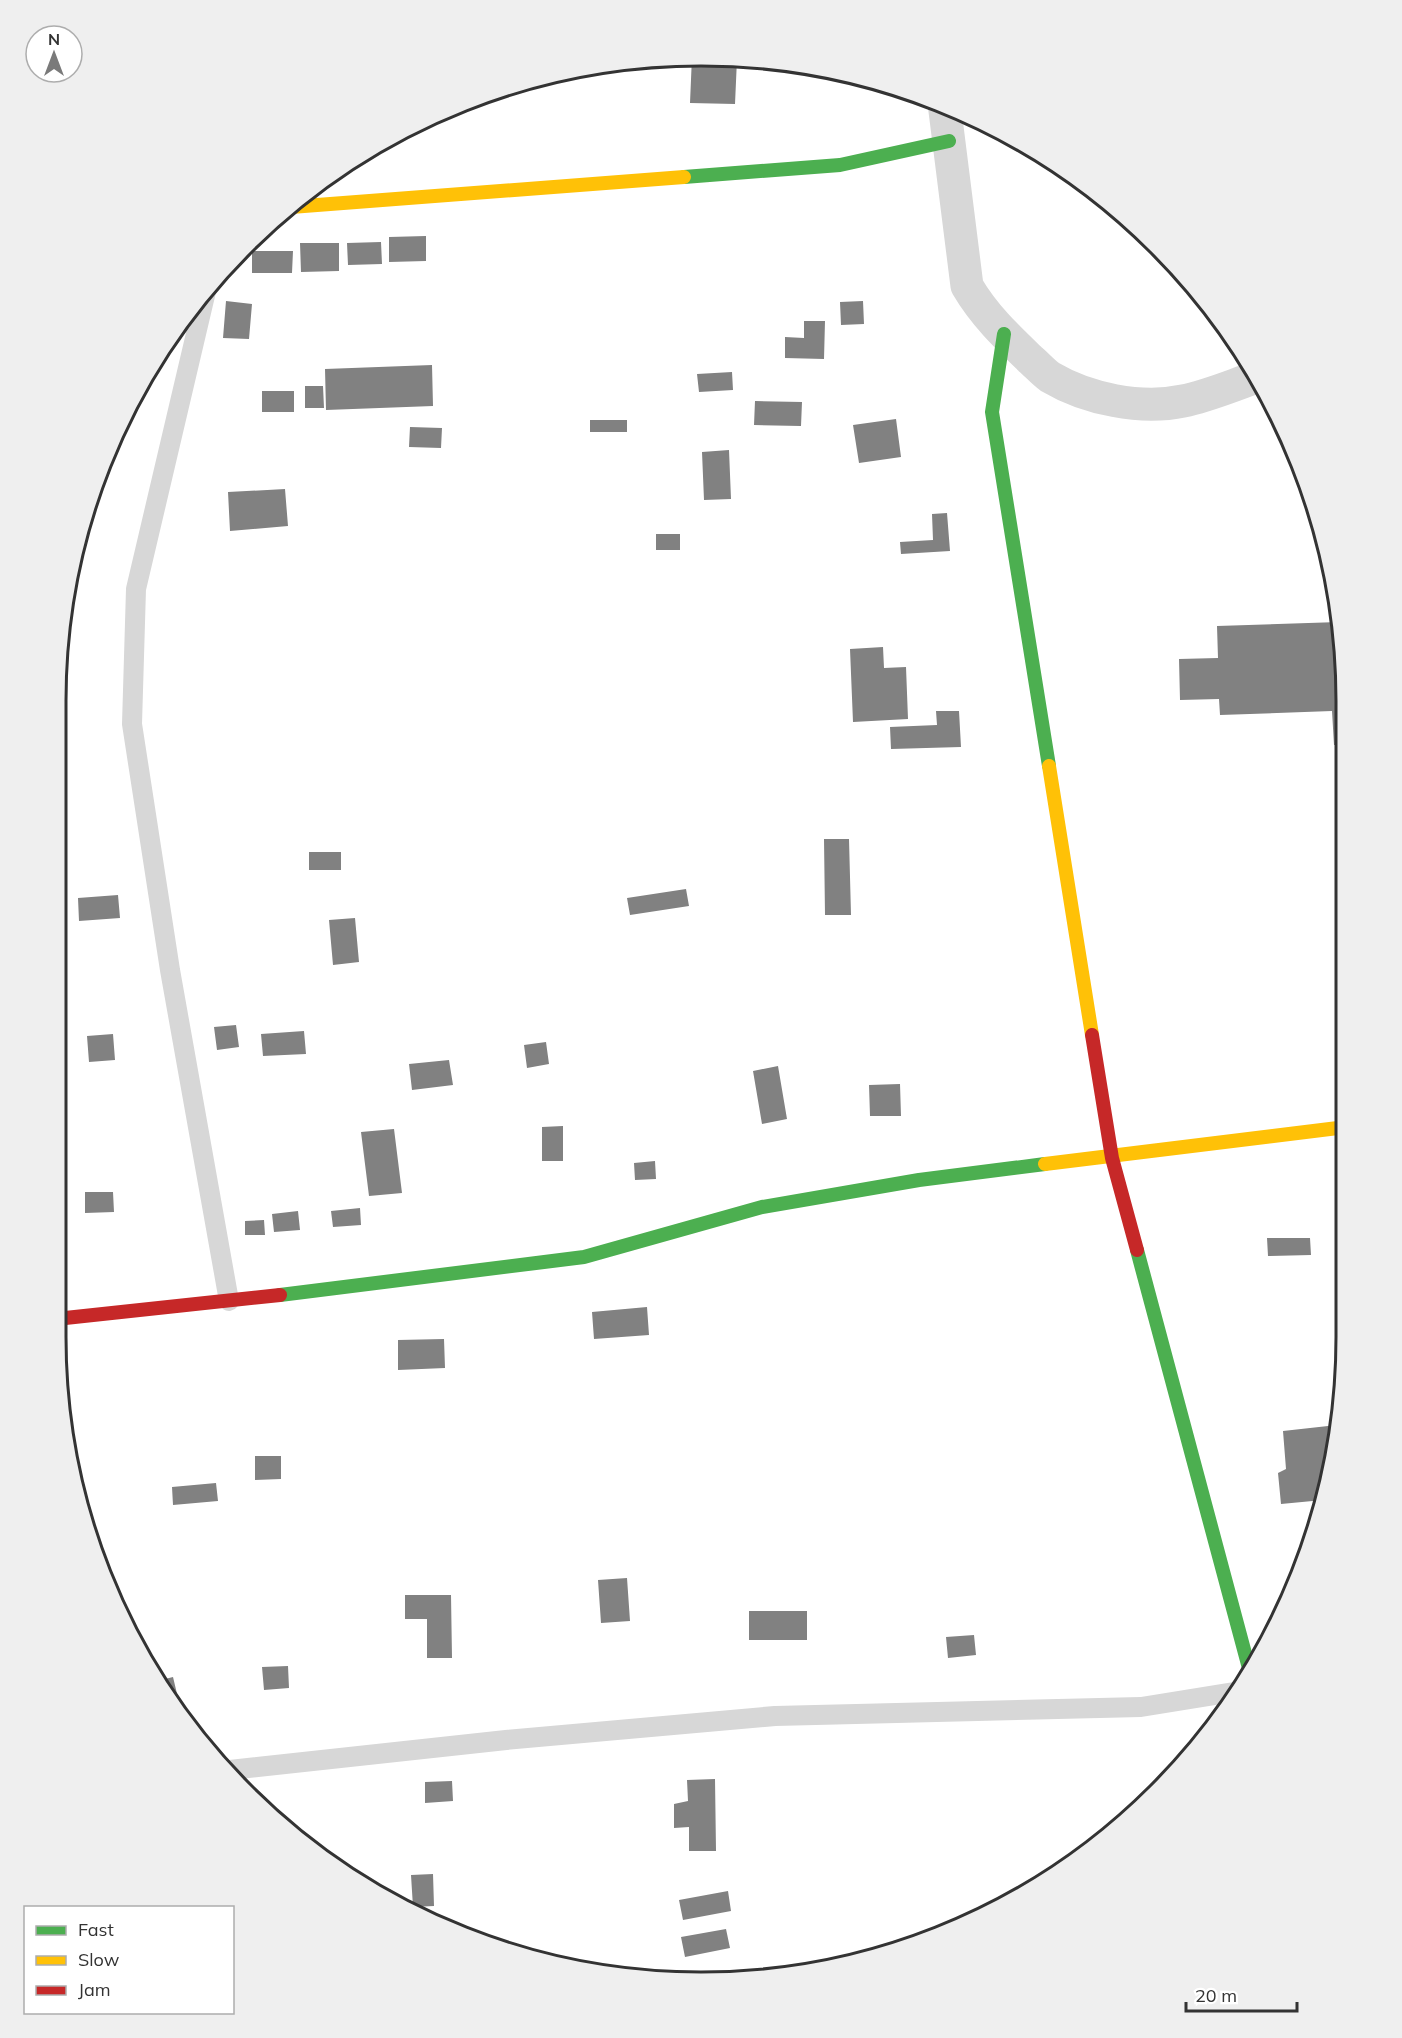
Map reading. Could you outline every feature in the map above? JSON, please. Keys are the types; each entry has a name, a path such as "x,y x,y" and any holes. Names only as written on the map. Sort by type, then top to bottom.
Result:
{"street":[{"path":"945,115 967,286 981,309 1049,376 1082,391 1114,400 1148,404 1183,401 1248,380"},
{"path":"303,206 840,165 949,141"},
{"path":"1004,334 993,411 1112,1158 1247,1661"},
{"path":"66,1317 229,1301 584,1257 762,1207 919,1180 1112,1158 1336,1128"}],"lane":[{"path":"202,308 135,589 132,723 170,970 229,1301"},
{"path":"236,1769 506,1740 775,1716 1141,1707 1227,1693"}],"building":[{"path":"692,66 737,67 735,104 690,103"},
{"path":"426,236 426,261 389,262 389,237"},
{"path":"381,242 382,264 348,265 347,243"},
{"path":"300,243 339,243 339,271 301,272"},
{"path":"253,251 293,251 292,273 252,273"},
{"path":"226,301 252,304 249,339 223,338"},
{"path":"863,301 864,324 841,325 840,302"},
{"path":"804,321 825,321 824,359 785,358 785,337 804,338"},
{"path":"432,365 433,406 326,410 325,369"},
{"path":"732,372 733,390 699,392 697,374"},
{"path":"305,386 323,386 324,408 305,408"},
{"path":"262,391 294,391 294,412 262,412"},
{"path":"755,401 802,402 801,426 754,425"},
{"path":"896,419 901,457 859,463 853,425"},
{"path":"590,420 627,420 627,432 590,432"},
{"path":"410,427 442,428 441,448 409,447"},
{"path":"729,450 731,499 704,500 702,452"},
{"path":"285,489 288,526 230,531 228,492"},
{"path":"947,513 950,551 901,554 900,542 933,540 932,514"},
{"path":"656,534 680,534 680,550 656,550"},
{"path":"1331,622 1335,659 1336,745 1334,745 1332,711 1220,715 1219,699 1180,700 1179,659 1218,658 1217,626"},
{"path":"883,647 884,668 906,667 908,719 853,722 850,649"},
{"path":"936,711 959,711 961,747 891,749 890,727 937,725"},
{"path":"824,839 849,839 851,915 825,915"},
{"path":"309,852 341,852 341,870 309,870"},
{"path":"686,889 689,906 630,915 627,898"},
{"path":"118,895 120,918 79,921 78,898"},
{"path":"355,918 359,962 333,965 329,920"},
{"path":"236,1025 239,1047 217,1050 214,1027"},
{"path":"304,1031 306,1054 263,1056 261,1034"},
{"path":"113,1034 115,1060 89,1062 87,1036"},
{"path":"546,1042 549,1064 527,1068 524,1045"},
{"path":"449,1060 453,1085 412,1090 409,1064"},
{"path":"778,1066 787,1119 762,1124 753,1071"},
{"path":"900,1084 901,1116 870,1116 869,1085"},
{"path":"563,1126 563,1161 542,1161 542,1127"},
{"path":"394,1129 402,1193 369,1196 361,1132"},
{"path":"655,1161 656,1179 635,1180 634,1163"},
{"path":"85,1192 113,1192 114,1212 85,1213"},
{"path":"360,1208 361,1225 333,1227 331,1211"},
{"path":"298,1211 300,1230 274,1232 272,1214"},
{"path":"264,1220 265,1235 245,1235 245,1221"},
{"path":"1267,1238 1310,1238 1311,1255 1268,1256"},
{"path":"647,1307 649,1335 594,1339 592,1312"},
{"path":"444,1339 445,1368 398,1370 398,1340"},
{"path":"1330,1426 1314,1501 1281,1504 1278,1473 1286,1469 1283,1431"},
{"path":"255,1456 281,1456 281,1479 255,1480"},
{"path":"216,1483 218,1501 173,1505 172,1487"},
{"path":"627,1578 630,1621 601,1623 598,1580"},
{"path":"405,1595 451,1595 452,1658 427,1658 427,1619 405,1619"},
{"path":"749,1611 807,1611 807,1640 749,1640"},
{"path":"974,1635 976,1655 948,1658 946,1637"},
{"path":"288,1666 289,1688 264,1690 262,1667"},
{"path":"173,1677 178,1697 173,1690 166,1679"},
{"path":"715,1779 716,1851 689,1851 689,1827 674,1828 674,1804 688,1801 687,1780"},
{"path":"452,1781 453,1801 425,1803 425,1782"},
{"path":"433,1874 434,1906 419,1907 413,1903 411,1875"},
{"path":"728,1891 731,1911 683,1920 679,1900"},
{"path":"726,1929 730,1948 685,1957 681,1937"}],"traffic: fast":[{"path":"684,177 840,165 949,141"},
{"path":"1004,334 992,412 1049,766"},
{"path":"280,1295 584,1257 762,1207 919,1180 1045,1164"},
{"path":"1137,1250 1247,1661"}],"traffic: slow":[{"path":"303,206 684,177"},
{"path":"1049,766 1092,1035"},
{"path":"1045,1164 1336,1128"}],"traffic: jam":[{"path":"1092,1035 1112,1158 1137,1250"},
{"path":"66,1318 280,1295"}]}
